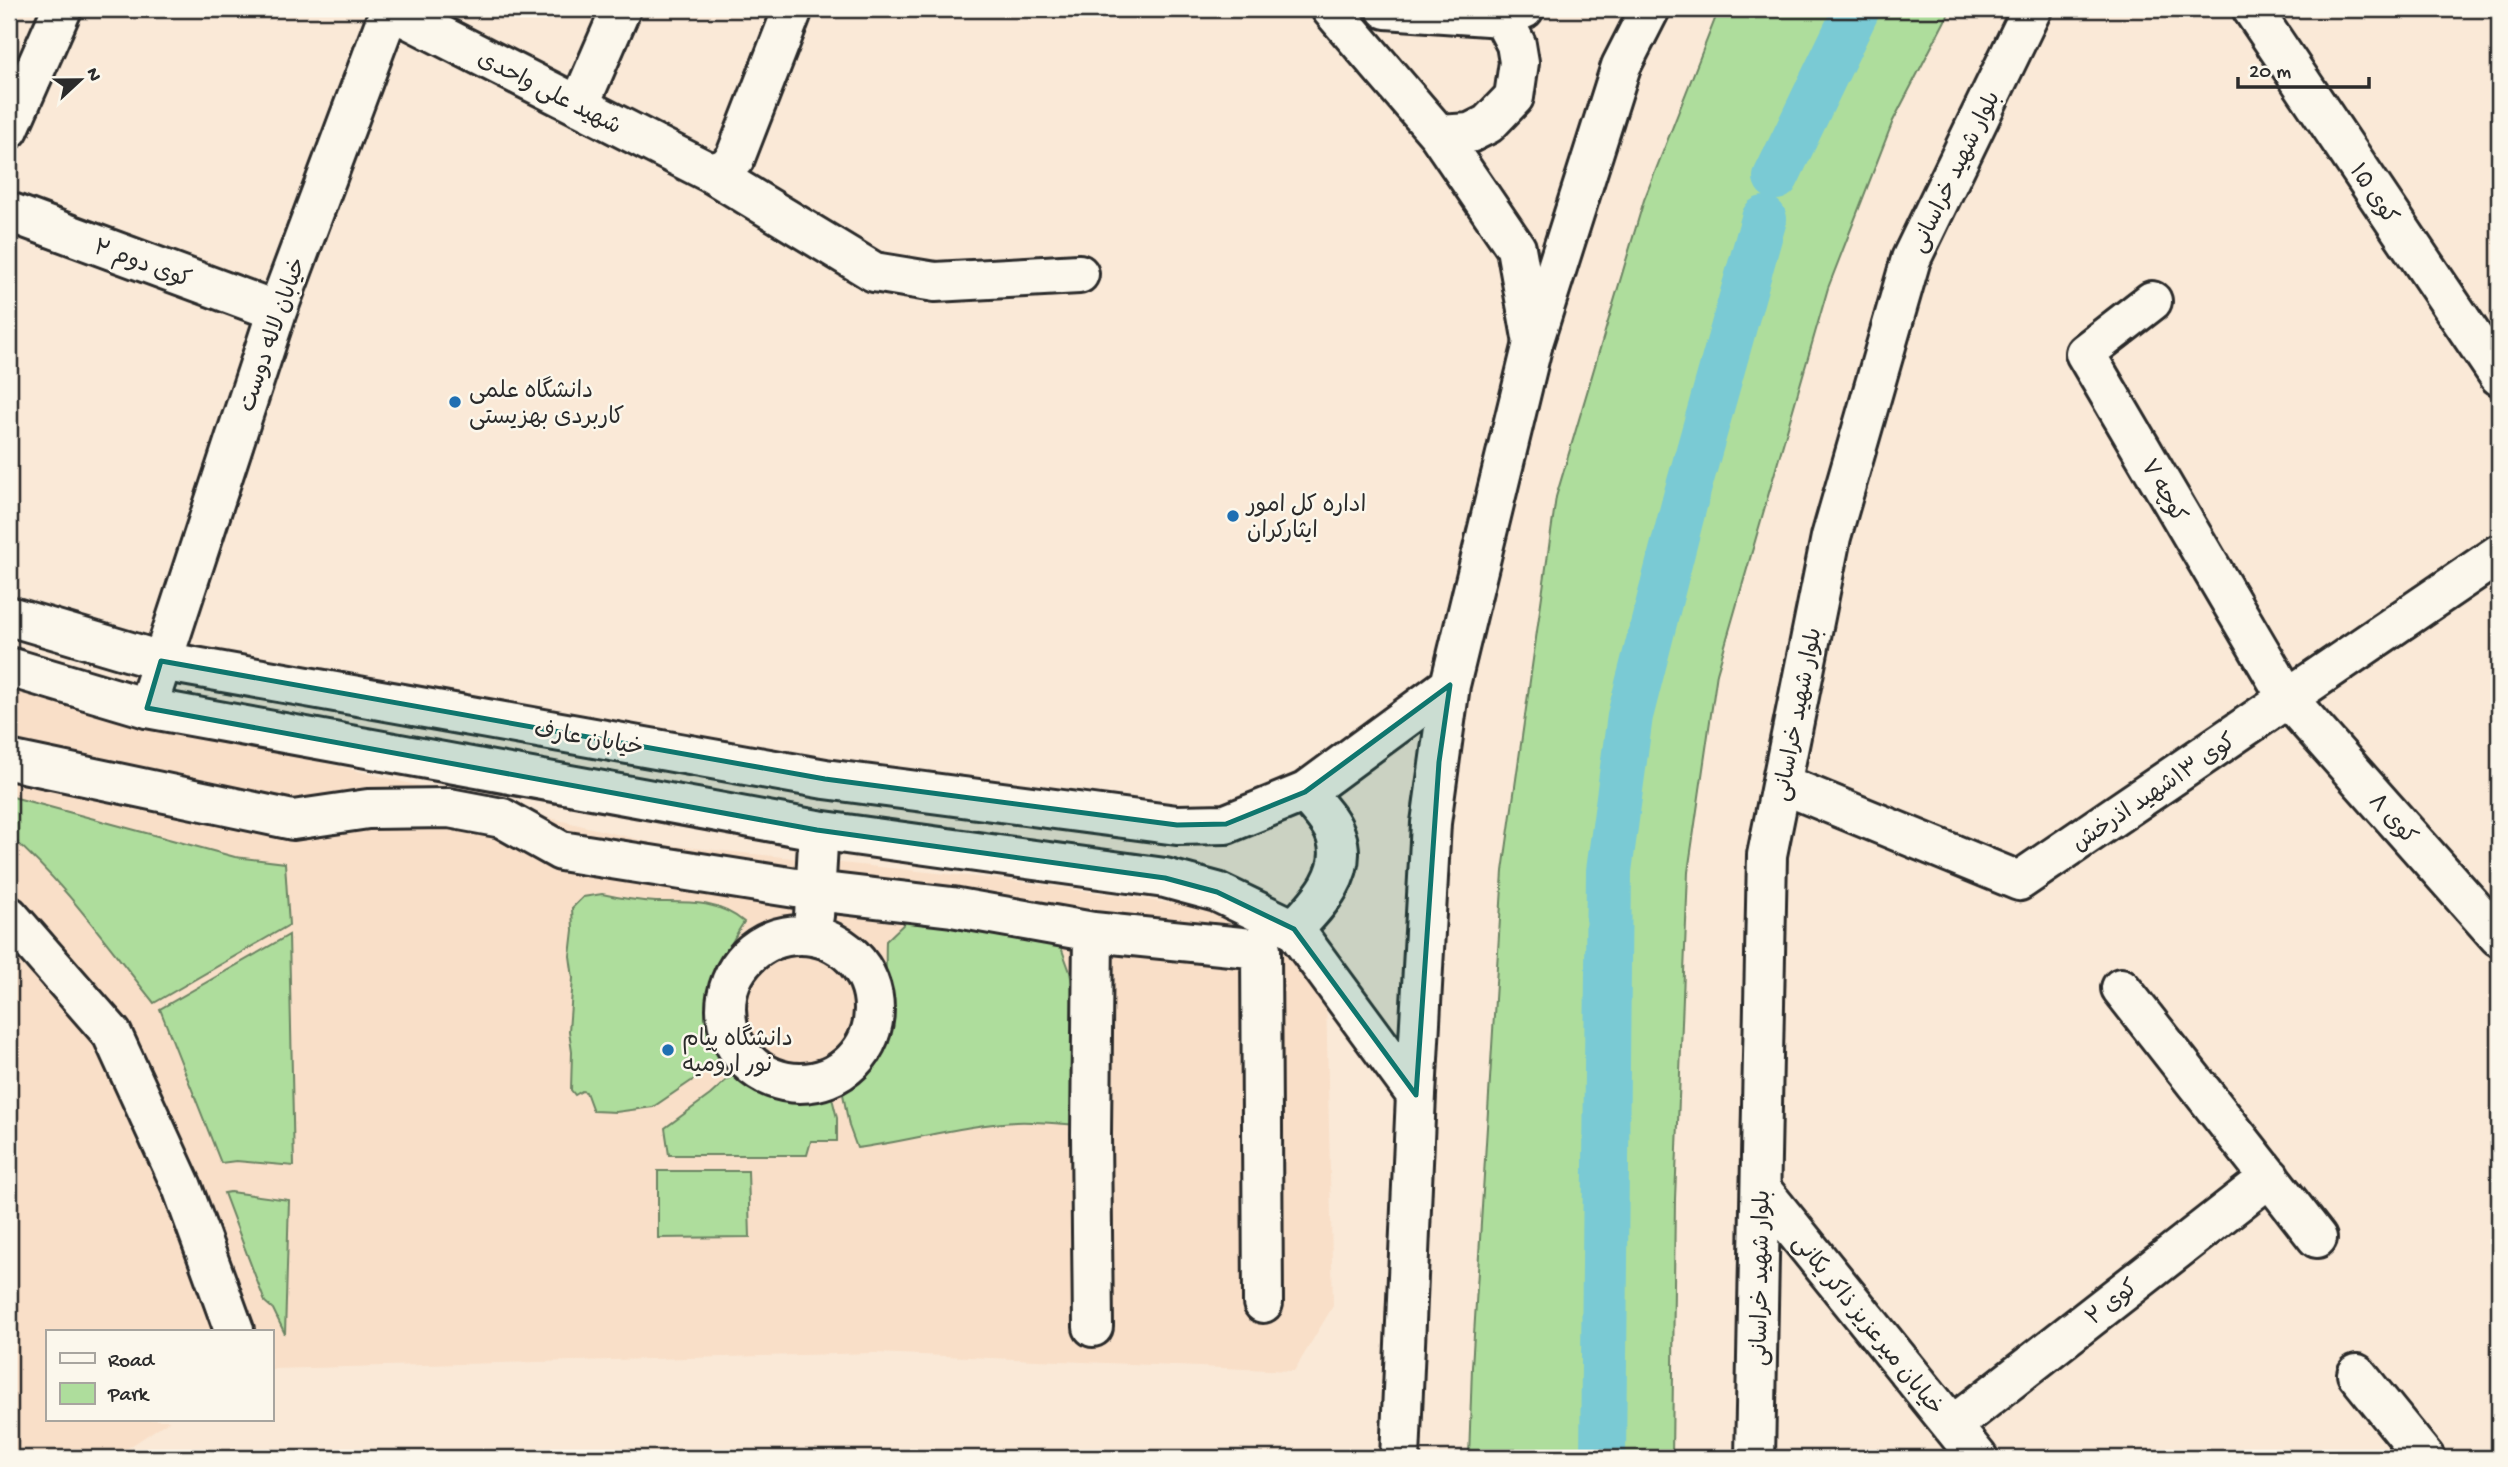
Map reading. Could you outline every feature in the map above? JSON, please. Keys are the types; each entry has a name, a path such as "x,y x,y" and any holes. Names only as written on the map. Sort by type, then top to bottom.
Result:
{"main road":[{"path":"9,129 62,9"},
{"name":"شهید علی واحدی","path":"390,9 711,173 874,272 935,282 1079,274"},
{"name":"خیابان لاله دوست","path":"147,708 277,312 390,9"},
{"path":"579,106 621,9"},
{"path":"711,173 726,168 735,158 793,9"},
{"path":"1331,9 1439,135 1516,248 1533,343"},
{"path":"1386,9 1513,13 1519,62 1514,97 1488,124 1470,134 1439,135"},
{"path":"1400,1458 1431,822 1450,685 1533,343 1621,66 1650,9"},
{"name":"بلوار شهید خراسانی","path":"1755,1458 1767,855 1831,537 1911,259 2032,9"},
{"name":"کوی ۱۵","path":"2252,9 2499,376"},
{"name":"کوی دوم ۲","path":"9,212 277,312"},
{"name":"کوچه ۷","path":"2152,301 2085,353 2288,699"},
{"name":"کوی ۱۳شهید اذرخش","path":"1782,784 2019,881 2499,554"},
{"name":"خیابان عارف","path":"9,616 161,662 825,779 1177,825 1226,824 1305,792 1450,685"},
{"path":"9,667 147,708 817,830 1165,878 1217,892 1294,929 1416,1094"},
{"name":"کوی ۸","path":"2288,699 2499,937"},
{"path":"9,760 293,820 368,809 449,808 502,818 562,851 815,891 952,907 1093,932 1261,949 1263,1303"},
{"path":"1294,929 1318,905 1331,886 1338,864 1337,837 1305,792"},
{"path":"812,936 817,830"},
{"path":"9,916 112,1034 182,1187 234,1330"},
{"path":"1093,932 1093,1326"},
{"path":"2121,988 2317,1238"},
{"name":"کوی ۲","path":"1952,1426 2270,1177"},
{"name":"خیابان میرعزیز ذاکر یکانی","path":"1761,1189 1978,1458"},
{"path":"2357,1374 2425,1458"}],"highlighted area":[{"path":"161,661 825,779 1177,825 1226,824 1305,792 1450,685 1439,762 1416,1095 1294,929 1217,892 1165,878 817,830 147,708"}],"shaded area":[{"name":"دانشگاه پیام نور ارومیه","path":"9,686 657,844 1014,881 1203,908 1292,958 1326,994 1333,1306 1294,1371 875,1353 273,1369 273,1330 46,1330 46,1422 167,1422 113,1458 9,1458"}],"green space":[{"path":"1719,9 1951,9 1893,121 1828,288 1717,673 1688,872 1675,1199 1672,1458 1469,1458 1472,1367 1503,871 1556,497 1644,200"},
{"path":"9,796 235,857 285,863 289,925 154,1003 49,873 9,835"},
{"path":"602,894 642,901 713,906 744,922 727,953 717,988 717,1022 728,1056 653,1107 616,1112 593,1111 586,1092 575,1095 571,1090 572,1052 569,1031 573,978 570,956 572,908 583,897"},
{"path":"910,918 1058,939 1070,972 1074,994 1080,1125 1032,1122 996,1124 857,1148 849,1126 840,1078 858,1069 871,1055 879,1038 885,1000 886,941"},
{"path":"289,935 294,1166 236,1161 221,1163 160,1009"},
{"path":"742,1066 760,1080 782,1088 806,1090 829,1086 837,1118 837,1141 811,1141 807,1155 669,1155 665,1128 710,1095"},
{"path":"658,1171 748,1171 750,1237 658,1238"},
{"path":"224,1193 289,1200 285,1334 273,1309 265,1302"}],"waterway":[{"path":"1776,177 1857,9"},
{"path":"1603,1458 1609,871 1630,716 1686,497 1764,219"}],"place":[{"name":"دانشگاه علمی کاربردی بهزیستی","path":"455,402"},
{"name":"اداره کل امور ایثارکران","path":"1233,516"},
{"name":"دانشگاه پیام نور ارومیه","path":"668,1050"}]}
